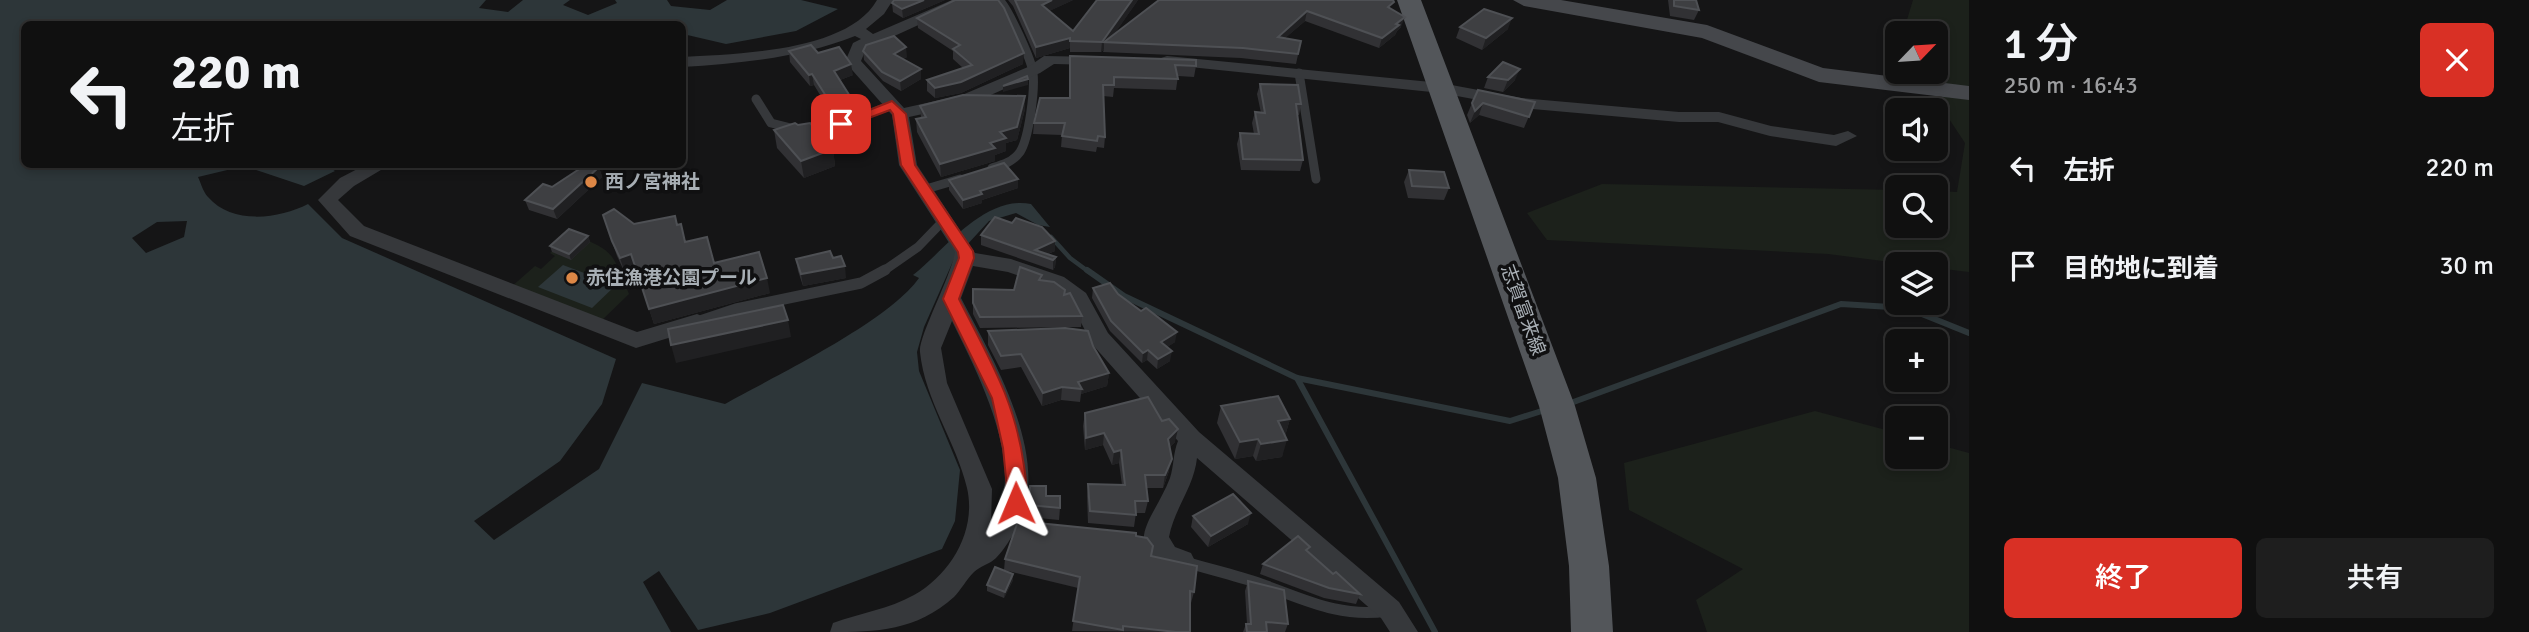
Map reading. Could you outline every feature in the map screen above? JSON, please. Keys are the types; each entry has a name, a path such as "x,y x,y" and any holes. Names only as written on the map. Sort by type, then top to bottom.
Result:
{"main road":[{"name":"志賀富来線","path":"1409,0 1557,407 1577,478 1589,566 1592,632"}],"street":[{"path":"686,62 771,55 831,41 856,30 879,11 885,0"},
{"path":"965,0 871,39 859,46 853,62 896,109 908,165 926,189 966,255 1011,266 1057,282 1079,298 1094,337 1191,439 1390,610 1405,632"},
{"path":"1524,0 1548,2 1707,32 1829,77 1969,93"},
{"path":"856,30 871,39"},
{"path":"896,109 967,99 1034,70 1051,59 1117,61"},
{"path":"1148,60 1441,88 1521,103 1592,107 1679,117 1719,117 1770,131 1836,141 1848,136"},
{"path":"374,168 347,182 327,200 357,230 636,340 697,322"},
{"path":"966,255 930,348 936,383 980,489 979,524 970,560"},
{"path":"843,632 908,612 944,588 970,560 986,551 1013,524 1017,485 1001,398 976,337 951,299"},
{"path":"1182,561 1163,555 1149,537 1182,476 1191,439"}],"lane":[{"path":"981,172 1011,162 1023,150 1035,88 1034,70 1019,41 1018,29 1007,8 999,0"},
{"path":"1299,73 1316,179"},
{"path":"756,99 771,123 815,134 896,109"},
{"path":"926,189 971,175"},
{"path":"697,322 737,309 861,283 876,276 947,223"},
{"path":"1182,561 1282,592 1302,603 1339,612 1371,614 1390,610"}],"shaded area":[{"path":"0,0 486,0 479,8 508,12 523,0 570,0 563,5 588,15 617,3 615,0 667,0 671,6 710,10 727,0 801,0 838,9 796,31 726,44 686,35 686,21 21,21 21,168 236,168 198,177 203,190 218,206 230,212 256,217 284,213 308,204 342,238 616,359 602,404 560,461 474,521 494,540 599,469 642,383 725,404 829,347 883,312 919,278 913,275 981,216 1014,203 1031,204 1050,227 1038,225 1016,213 989,221 954,259 924,327 917,352 919,371 960,470 955,521 942,549 770,613 698,630 659,571 643,582 671,632 0,632","holes":["187,221 184,237 146,253 132,238 157,222"]},
{"path":"1913,0 1969,0 1969,272 1948,269 1948,252 1885,252 1885,261 1828,254 1547,240 1527,213 1602,184 1885,190 1885,238 1948,238 1948,192 1957,192 1965,143 1948,117 1948,98 1935,98 1926,84 1948,84 1948,21 1907,21"},
{"path":"250,168 330,168 335,171 304,186"},
{"name":"赤住漁港公園プール","path":"571,234 596,244 610,254 629,294 601,321 510,288 535,266 541,269 555,256 550,253"},
{"path":"563,265 616,285 592,308 538,287"},
{"path":"1815,411 1885,430 1885,469 1948,469 1948,447 1969,453 1969,632 1707,632 1696,600 1743,569 1629,510 1624,463"}],"building":[{"path":"894,0 924,0 902,9 892,3"},
{"path":"955,0 998,0 1024,53 961,82 935,88 927,80 972,65 953,49 960,45 917,18"},
{"path":"1015,0 1052,0 1042,5 1073,31 1097,0 1132,0 1102,42 1070,41 1070,38 1036,47"},
{"path":"1159,0 1393,0 1388,7 1405,17 1382,38 1307,11 1278,37 1301,41 1298,54 1243,48 1104,42"},
{"path":"1674,0 1696,0 1699,10 1674,6"},
{"path":"1484,9 1512,18 1486,38 1460,27"},
{"path":"894,36 906,47 894,54 921,69 900,81 882,72 863,51 866,45"},
{"path":"811,45 818,53 839,47 851,64 834,71 853,101 833,107 812,74 809,75 789,51"},
{"path":"1070,56 1196,60 1196,66 1175,65 1178,79 1114,77 1114,85 1103,85 1105,137 1098,136 1097,141 1062,136 1065,123 1034,123 1040,98 1070,98"},
{"path":"1503,62 1520,69 1508,80 1488,77"},
{"path":"1027,76 1028,79 1003,86"},
{"path":"1260,84 1298,85 1301,104 1296,104 1303,160 1243,159 1240,133 1259,134 1255,112 1265,113"},
{"path":"1478,90 1535,102 1529,117 1483,103 1475,111 1472,103"},
{"path":"963,95 1025,96 1017,127 1000,132 1006,138 990,143 995,148 940,164 916,119 926,117 920,106"},
{"path":"795,123 810,123 833,149 801,161 774,130"},
{"path":"1004,163 1018,179 980,191 982,194 963,200 949,180"},
{"path":"581,168 598,168 553,209 525,200 543,184 552,187"},
{"path":"1409,170 1444,172 1449,188 1412,186"},
{"path":"614,209 634,224 675,216 677,225 681,224 685,242 707,237 714,263 759,252 767,278 649,309 631,254 620,258 612,241 603,215"},
{"path":"995,217 1012,223 1016,218 1042,227 1055,241 1035,250 1056,257 1053,260 981,235"},
{"path":"569,229 588,236 569,254 550,246"},
{"path":"830,251 833,258 841,256 845,266 801,274 796,259"},
{"path":"1020,267 1042,275 1039,280 1054,282 1065,290 1064,295 1070,293 1082,316 980,317 973,303 973,289 1014,290"},
{"path":"1110,283 1118,294 1141,311 1146,308 1177,332 1161,342 1172,351 1158,359 1148,350 1143,353 1111,321 1093,288"},
{"path":"783,305 788,320 671,345 668,329"},
{"path":"1065,328 1088,331 1093,346 1109,373 1078,382 1082,389 1062,387 1043,393 1021,354 1001,356 988,331"},
{"path":"1278,396 1290,419 1278,421 1287,440 1261,444 1258,439 1240,442 1221,406"},
{"path":"1148,397 1162,421 1169,419 1178,429 1168,439 1172,459 1165,475 1145,475 1148,501 1135,501 1136,515 1090,511 1088,484 1125,485 1121,450 1114,452 1104,433 1086,438 1085,413"},
{"path":"1030,486 1046,486 1046,496 1060,496 1060,508 1029,505"},
{"path":"1233,494 1251,513 1211,536 1193,516"},
{"path":"1018,521 1136,533 1136,536 1147,538 1153,546 1151,556 1197,566 1194,592 1190,591 1190,632 1123,626 1123,630 1073,621 1080,577 1005,559"},
{"path":"1298,536 1310,547 1306,550 1360,594 1329,588 1263,564"},
{"path":"995,567 1013,574 1005,592 987,585"},
{"path":"1248,581 1284,590 1288,624 1266,622 1267,632 1247,632 1246,624 1251,624"}],"waterway":[{"path":"1051,237 1070,258 1089,272"},
{"path":"1087,270 1124,296 1297,378"},
{"path":"1568,404 1841,304 1907,308 1969,333"},
{"path":"1297,378 1510,421 1545,410"},
{"path":"1297,378 1435,632"}],"place":[{"name":"西ノ宮神社","path":"591,182"},
{"name":"赤住漁港公園プール","path":"572,278"}],"route":[{"path":"841,124 892,105 900,114 908,165 965,251 966,258 951,299 1001,398 1012,448 1017,485 1016,503"}]}
